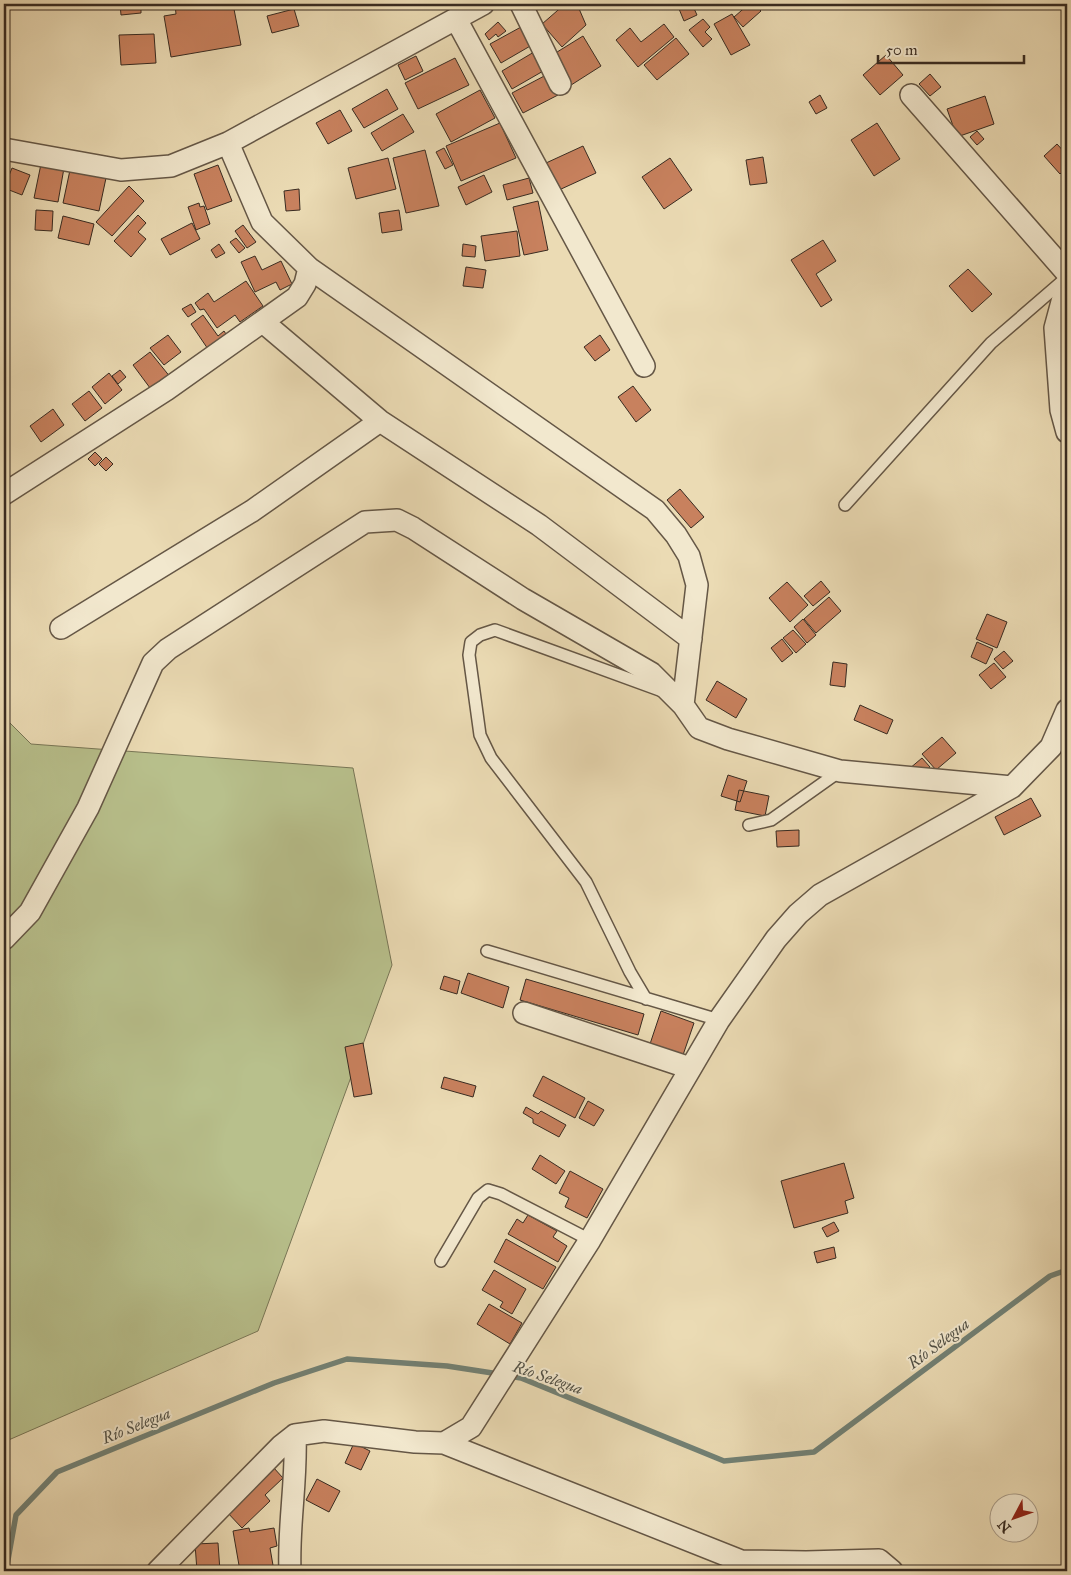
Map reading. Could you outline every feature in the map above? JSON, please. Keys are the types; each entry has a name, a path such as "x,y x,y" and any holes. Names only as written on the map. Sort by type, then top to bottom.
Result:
{"street":[{"path":"4,149 121,170 171,166 228,143 483,4"},
{"path":"521,4 560,84"},
{"path":"456,19 644,366"},
{"path":"911,95 1067,273"},
{"path":"228,143 262,222 309,268 655,510 676,535 690,556 698,585 691,639 677,700"},
{"path":"4,494 166,390 297,297 305,284 309,268"},
{"path":"1067,283 1055,328 1061,410 1067,432"},
{"path":"263,322 380,421 539,525 691,639"},
{"path":"62,628 252,511 380,421"},
{"path":"4,939 30,912 88,808 153,663 168,649 365,522 397,520 413,528 522,599 651,673 677,700 699,728 728,739 840,772 1012,786"},
{"path":"444,1443 471,1428 516,1354 590,1240 719,1020 776,939 798,914 820,896 1012,786 1051,747 1067,710"},
{"path":"524,1013 690,1068"},
{"path":"158,1571 280,1446 295,1435 324,1431 415,1442 444,1443 741,1561 879,1560 892,1571"},
{"path":"290,1571 290,1515 296,1460 295,1435"}],"lane":[{"path":"845,504 991,343 1067,277"},
{"path":"646,1000 630,972 620,948 586,882 491,758 480,735 469,655 471,642 480,634 495,630 588,663 677,700"},
{"path":"749,825 771,820 840,772"},
{"path":"487,951 646,1000 719,1020"},
{"path":"441,1261 478,1198 488,1190 501,1194 590,1240"}],"green space":[{"path":"4,717 31,744 353,768 392,965 258,1331 4,1442"}],"building":[{"path":"120,4 141,4 141,13 121,15"},
{"path":"175,4 233,4 241,45 171,57 164,16 176,14"},
{"path":"565,4 577,4 586,25 562,47 542,24"},
{"path":"677,4 692,4 697,15 684,21"},
{"path":"749,4 754,4 761,11 743,27 734,17"},
{"path":"294,9 299,26 272,33 267,16"},
{"path":"732,14 750,45 731,55 714,24"},
{"path":"703,19 710,27 705,32 712,39 703,47 689,30"},
{"path":"498,22 506,31 498,37 496,34 489,40 485,34"},
{"path":"664,24 674,37 638,67 616,40 630,28 641,42"},
{"path":"521,27 532,45 501,63 490,44"},
{"path":"154,34 156,63 121,65 119,35"},
{"path":"583,36 601,66 568,87 549,57"},
{"path":"676,38 689,54 657,80 644,65"},
{"path":"534,52 545,70 512,89 502,71"},
{"path":"886,55 903,75 880,95 863,75"},
{"path":"416,56 423,71 405,80 398,65"},
{"path":"455,58 469,85 418,109 405,83"},
{"path":"548,74 558,95 523,113 512,93"},
{"path":"930,74 941,87 930,96 919,84"},
{"path":"387,89 398,109 364,128 352,109"},
{"path":"480,90 495,118 451,142 436,114"},
{"path":"820,95 827,108 816,114 809,102"},
{"path":"985,96 994,124 957,137 947,109"},
{"path":"340,110 352,131 328,144 316,123"},
{"path":"403,114 414,132 382,151 371,133"},
{"path":"500,123 516,158 461,181 446,146"},
{"path":"877,123 900,159 874,176 851,140"},
{"path":"977,131 984,139 977,145 970,137"},
{"path":"1057,144 1067,155 1067,167 1060,174 1044,156"},
{"path":"583,146 596,173 559,190 546,163"},
{"path":"444,148 453,165 445,169 436,152"},
{"path":"425,150 439,206 406,213 393,158"},
{"path":"763,157 767,183 750,185 746,160"},
{"path":"388,158 396,189 356,199 348,168"},
{"path":"670,158 692,190 664,209 642,177"},
{"path":"41,164 64,168 58,202 34,198"},
{"path":"218,165 232,201 207,210 194,174"},
{"path":"12,168 30,175 22,195 4,188"},
{"path":"70,170 106,178 99,211 63,203"},
{"path":"484,175 492,192 466,205 458,187"},
{"path":"529,178 533,193 507,200 503,185"},
{"path":"129,186 144,201 112,236 96,222"},
{"path":"299,189 300,210 286,211 284,191"},
{"path":"538,201 548,250 524,255 513,207"},
{"path":"199,203 200,207 204,206 210,224 196,230 188,207"},
{"path":"36,210 53,211 52,231 35,230"},
{"path":"399,210 402,230 382,233 379,213"},
{"path":"138,215 146,223 138,232 146,239 131,257 114,241"},
{"path":"63,216 94,224 89,245 58,238"},
{"path":"192,223 200,239 170,255 161,239"},
{"path":"243,225 256,242 247,248 235,231"},
{"path":"517,231 520,256 485,261 481,236"},
{"path":"236,238 245,248 239,253 230,242"},
{"path":"823,240 836,261 816,274 832,300 821,307 791,260"},
{"path":"219,244 225,253 216,258 211,250"},
{"path":"463,244 476,246 475,257 462,256"},
{"path":"255,256 262,270 281,261 292,284 280,290 276,282 255,292 241,262"},
{"path":"466,267 486,270 483,288 463,286"},
{"path":"968,269 992,294 972,312 949,286"},
{"path":"246,281 263,306 240,322 235,315 217,328 204,309 200,310 195,303 208,293 214,302"},
{"path":"191,304 196,312 188,317 182,309"},
{"path":"203,315 218,336 224,331 231,342 212,355 191,324"},
{"path":"168,335 181,352 164,365 150,348"},
{"path":"600,335 610,350 595,361 584,347"},
{"path":"150,352 171,378 153,392 133,365"},
{"path":"120,370 126,377 118,384 112,376"},
{"path":"109,373 122,390 105,404 92,387"},
{"path":"633,386 651,410 636,422 618,397"},
{"path":"89,391 102,408 85,421 72,404"},
{"path":"53,409 64,425 41,442 30,426"},
{"path":"95,452 102,459 95,466 88,459"},
{"path":"106,457 113,464 106,471 99,464"},
{"path":"680,489 704,517 691,528 667,500"},
{"path":"821,581 830,592 813,606 804,596"},
{"path":"787,582 808,605 790,622 769,598"},
{"path":"829,597 841,611 816,633 804,619"},
{"path":"987,614 1007,622 997,648 976,639"},
{"path":"803,619 816,635 807,643 794,627"},
{"path":"793,630 806,644 796,653 783,638"},
{"path":"782,639 793,653 782,662 771,648"},
{"path":"977,642 993,649 986,664 971,657"},
{"path":"1004,651 1013,661 1003,669 994,659"},
{"path":"833,662 847,664 845,687 830,685"},
{"path":"994,663 1006,677 991,689 979,675"},
{"path":"717,681 747,699 736,718 706,700"},
{"path":"860,705 893,720 887,734 854,720"},
{"path":"942,737 956,753 936,770 922,754"},
{"path":"922,758 930,767 917,778 909,769"},
{"path":"728,775 747,781 740,802 721,796"},
{"path":"739,790 769,796 765,816 735,810"},
{"path":"1031,798 1041,816 1004,835 995,817"},
{"path":"799,830 799,846 777,847 776,831"},
{"path":"468,973 509,987 503,1008 461,993"},
{"path":"444,976 460,981 457,994 440,989"},
{"path":"526,979 644,1014 638,1035 520,1000"},
{"path":"661,1011 694,1023 683,1055 650,1044"},
{"path":"363,1043 372,1094 354,1097 345,1047"},
{"path":"543,1076 585,1098 575,1118 533,1096"},
{"path":"444,1077 476,1086 473,1097 441,1088"},
{"path":"588,1101 604,1110 594,1126 579,1118"},
{"path":"526,1107 538,1114 541,1111 566,1125 559,1137 533,1123 533,1119 523,1113"},
{"path":"540,1155 565,1171 556,1184 532,1169"},
{"path":"844,1163 854,1198 845,1201 848,1213 794,1228 781,1181"},
{"path":"570,1171 603,1189 587,1218 565,1207 569,1198 559,1193"},
{"path":"528,1215 557,1231 553,1237 567,1246 558,1262 508,1234 517,1219 523,1223"},
{"path":"834,1222 839,1231 827,1237 822,1228"},
{"path":"506,1239 556,1267 543,1289 494,1262"},
{"path":"834,1247 836,1258 817,1263 814,1252"},
{"path":"494,1270 526,1289 512,1314 500,1307 503,1302 482,1290"},
{"path":"489,1304 522,1323 510,1344 477,1324"},
{"path":"354,1443 370,1451 361,1470 345,1463"},
{"path":"273,1467 283,1478 265,1495 270,1501 242,1528 226,1511"},
{"path":"317,1479 340,1491 329,1512 306,1500"},
{"path":"249,1528 250,1532 274,1528 277,1546 270,1548 274,1571 240,1571 233,1531"},
{"path":"218,1543 220,1571 197,1571 195,1544"}],"waterway":[{"name":"Río Selegua","path":"508,1376 521,1378 724,1461 814,1452 1050,1276 1067,1270"},
{"name":"Río Selegua","path":"6,1571 16,1515 57,1472 274,1383 347,1359 447,1366 499,1374"}]}
